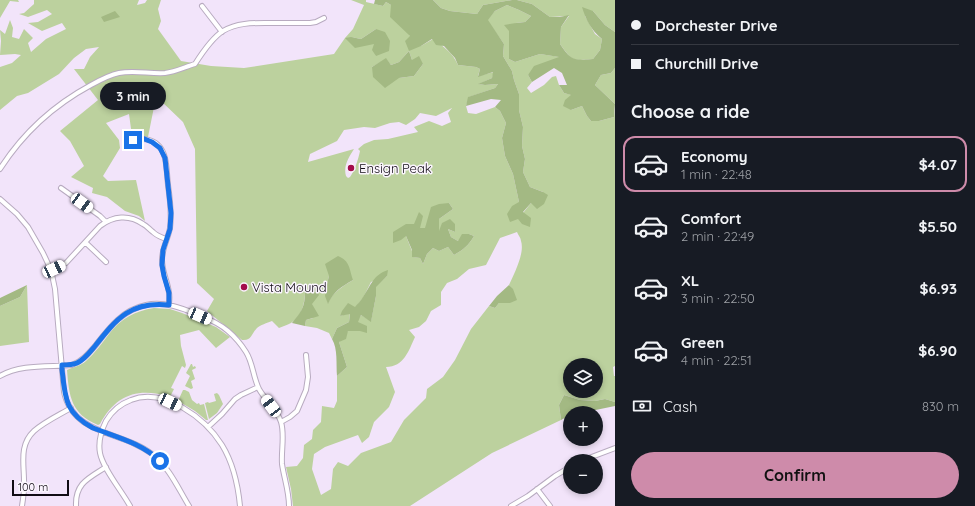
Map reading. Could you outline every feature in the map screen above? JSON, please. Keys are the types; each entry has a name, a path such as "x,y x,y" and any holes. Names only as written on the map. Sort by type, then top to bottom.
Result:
{"street":[{"path":"202,6 222,32"},
{"path":"0,169 22,140 42,119 64,102 108,76 128,72 166,73 195,64 201,54 222,32 232,26 242,24 310,23 324,18"},
{"path":"126,142 139,138 149,140 158,146 164,154 170,204 170,229 163,250 162,265 169,293 169,305"},
{"path":"61,188 106,222"},
{"path":"1,200 17,214 28,227 43,253 50,270 55,289 65,396 72,412 81,421 93,428 141,446 156,457 169,473 189,506"},
{"path":"50,270 66,263 106,222 120,217 131,218 142,222 156,235 166,239"},
{"path":"86,243 106,262"},
{"path":"0,376 17,369 72,365 82,359 120,317 127,312 145,305 169,305 213,321 233,335 242,345 248,356 258,387 278,415 281,422 283,432 282,463 288,492 289,506"},
{"path":"281,422 292,416 297,411 306,390 308,381 306,355"},
{"path":"208,427 218,418 234,399 258,387"},
{"path":"130,506 102,460 99,449 101,431 112,412 124,403 133,399 148,396 167,400 197,417 208,427 222,446 230,461 240,506"},
{"path":"22,506 24,483 23,452 27,440 37,428 71,408"},
{"path":"599,454 615,448"},
{"path":"76,506 76,494 80,486 87,479 106,467"},
{"path":"511,506 522,500 563,471"},
{"path":"537,489 550,506"}],"green space":[{"path":"0,0 18,0 19,2 10,1 0,18"},
{"path":"34,0 139,0 137,5 145,3 147,0 161,0 158,9 161,21 158,29 181,61 211,66 244,68 334,54 353,29 364,5 351,0 366,0 366,2 383,6 386,2 391,5 410,36 421,46 433,39 451,53 458,65 476,67 480,69 478,76 494,72 492,78 479,84 498,84 495,88 469,97 466,106 468,113 476,114 495,107 500,111 506,123 502,138 505,156 513,174 523,213 543,192 530,187 523,172 525,159 522,146 523,127 519,110 519,94 512,71 503,56 504,44 487,20 495,11 507,5 531,16 525,22 516,23 509,31 509,59 515,62 540,54 560,57 528,75 532,82 527,88 531,93 544,85 552,77 556,76 564,93 572,95 571,110 582,106 591,121 599,121 614,117 615,109 615,366 613,367 615,376 615,402 605,399 595,401 574,398 603,398 603,358 563,358 563,397 559,405 561,420 492,453 410,506 293,506 286,467 297,466 303,458 304,445 312,439 313,430 321,422 322,406 334,408 337,401 337,376 347,367 339,342 348,331 360,331 357,322 361,315 371,321 376,296 376,286 387,276 371,282 363,298 355,308 348,304 340,316 350,313 349,322 337,328 332,339 329,333 317,328 305,326 306,320 313,318 312,304 305,291 302,309 298,317 290,324 279,328 272,321 266,323 257,328 250,338 242,340 207,311 214,299 197,283 195,149 183,122 160,100 155,102 148,137 132,136 129,114 106,123 119,140 120,148 103,176 108,181 136,180 145,221 139,216 125,211 107,197 92,193 93,188 71,177 84,166 70,141 60,131 98,100 74,69 84,69 90,57 99,47 86,49 74,58 59,74 28,93 17,96 0,110 0,67 12,63 21,55 0,55 0,30 5,34 10,20 13,28 12,37 19,39 24,29 33,38 28,43 31,52 46,39 66,29 62,23 42,31 28,23 38,22 52,14 47,10 28,17 19,14 24,13 34,4","holes":["376,29 376,56 374,44 351,37 361,39","409,51 412,60 423,64 414,76 399,78 372,67 386,59 391,65 399,62","452,108 448,113 451,122 442,126 429,121 414,127 418,132 388,139 374,140 364,144 358,149 360,151 356,165 352,174 348,178 346,176 345,169 348,158 354,149 308,162 310,154 337,141 344,130 364,127 375,128 390,123 399,122 406,125 415,119 420,113 436,116","449,203 453,209 439,219 439,232 455,224 455,232 448,229 451,237 458,241 469,234 474,236 466,247 454,255 448,247 439,251 433,248 427,254 423,264 420,258 413,257 406,236 406,224 414,224 420,228 426,228","517,232 522,246 522,251 509,285 513,290 510,303 499,303 495,308 489,306 471,329 455,360 443,377 427,389 426,398 404,420 391,442 361,453 348,466 338,462 333,469 331,489 321,495 312,469 314,454 325,447 358,435 362,443 369,437 374,422 389,407 395,392 386,367 397,364 405,357 415,337 409,330 419,327 426,321 431,311 441,305 441,292 447,283 457,279 469,269 486,265 500,238","329,276 353,280 336,292 328,303 326,288"]},
{"path":"375,0 433,0 441,8 450,11 477,14 483,5 512,0 532,4 550,17 569,15 561,27 560,44 570,56 581,60 593,59 600,50 602,39 589,24 582,7 593,11 605,25 615,32 615,68 611,73 601,75 595,85 615,104 614,117 599,121 591,121 582,106 571,110 563,106 565,100 571,95 564,93 559,85 567,85 562,73 554,68 532,82 528,75 534,66 559,57 540,54 515,62 509,59 509,31 504,25 525,22 531,16 507,5 495,11 488,20 504,44 503,56 512,71 519,94 519,110 523,127 522,146 525,159 523,172 530,187 548,195 544,204 537,209 531,203 523,212 531,218 530,227 522,224 518,219 510,222 507,214 512,206 519,202 513,174 505,156 502,138 506,123 500,111 495,107 501,100 491,99 466,106 468,97 495,88 498,84 478,84 492,78 493,72 478,77 480,69 476,67 458,65 455,58 444,46 436,45 432,39 409,51 405,41 410,36 390,17 391,5 386,2 383,6 374,4"},
{"path":"433,0 512,0 483,5 477,14 450,11 441,8"},
{"path":"517,0 615,0 615,32 605,25 593,11 585,16 595,34 602,39 600,50 593,59 576,60 567,54 560,44 561,27 569,16 550,17 532,4"},
{"path":"115,11 120,17 104,22 101,17"},
{"path":"376,29 385,32 390,41 389,51 376,56 372,50 374,44 355,48 345,38 351,37 361,39"},
{"path":"409,51 412,60 419,56 423,64 414,76 399,78 385,88 373,77 372,67 386,58 391,65 399,62"},
{"path":"615,68 615,104 595,85 601,75 611,73"},
{"path":"449,203 453,209 439,219 439,231 442,223 450,219 455,224 455,232 448,229 451,237 458,241 462,234 474,236 468,245 460,251 454,255 448,247 439,251 433,248 427,254 423,264 420,258 412,257 412,250 406,236 393,243 393,232 406,224 414,224 419,212 423,216 420,228 425,228 431,207"},
{"path":"338,256 347,263 353,280 338,290 328,304 325,296 329,276 325,264"},
{"path":"388,270 387,276 376,287 376,296 371,322 361,315 358,322 367,326 367,333 360,331 348,331 346,339 339,342 347,367 337,376 336,352 332,339 337,328 349,322 350,314 340,316 342,311 348,303 355,307 376,278"},
{"path":"27,285 29,342 0,346 0,306 20,297"},
{"path":"27,285 20,297 0,306 0,298"},
{"path":"509,285 513,289 517,300 510,303 499,303 495,308 489,306 497,296"},
{"path":"315,287 319,295 312,304 319,316 306,320 305,326 292,323 302,308 305,291"},
{"path":"154,308 170,309 182,313 216,327 230,337 216,348 199,330 180,335 186,365 185,368 182,366 171,388 174,389 170,397 159,394 138,393 121,400 113,406 100,424 98,425 89,421 77,410 73,403 69,388 67,370 84,363 113,329 128,316 140,311"},
{"path":"191,364 196,368 192,370 195,379 191,381 193,388 191,389 185,386 190,376 186,373"},
{"path":"183,390 189,392 192,400 197,404 204,404 208,420 178,401"},
{"path":"217,393 223,404 217,413 209,419 205,403 216,401 214,394"},
{"path":"563,397 595,401 605,399 615,402 615,406 603,408 603,406 563,406 563,419 561,420 559,405"}],"place":[{"name":"Ensign Peak","path":"351,168"},
{"name":"Vista Mound","path":"244,287"}],"route":[{"path":"133,140 142,138 158,146 162,151 166,162 171,213 170,229 164,245 162,265 170,296 169,305 145,305 127,312 109,328 85,357 72,365 62,365 62,369 66,400 72,412 78,418 93,428 141,446 160,461"}]}
